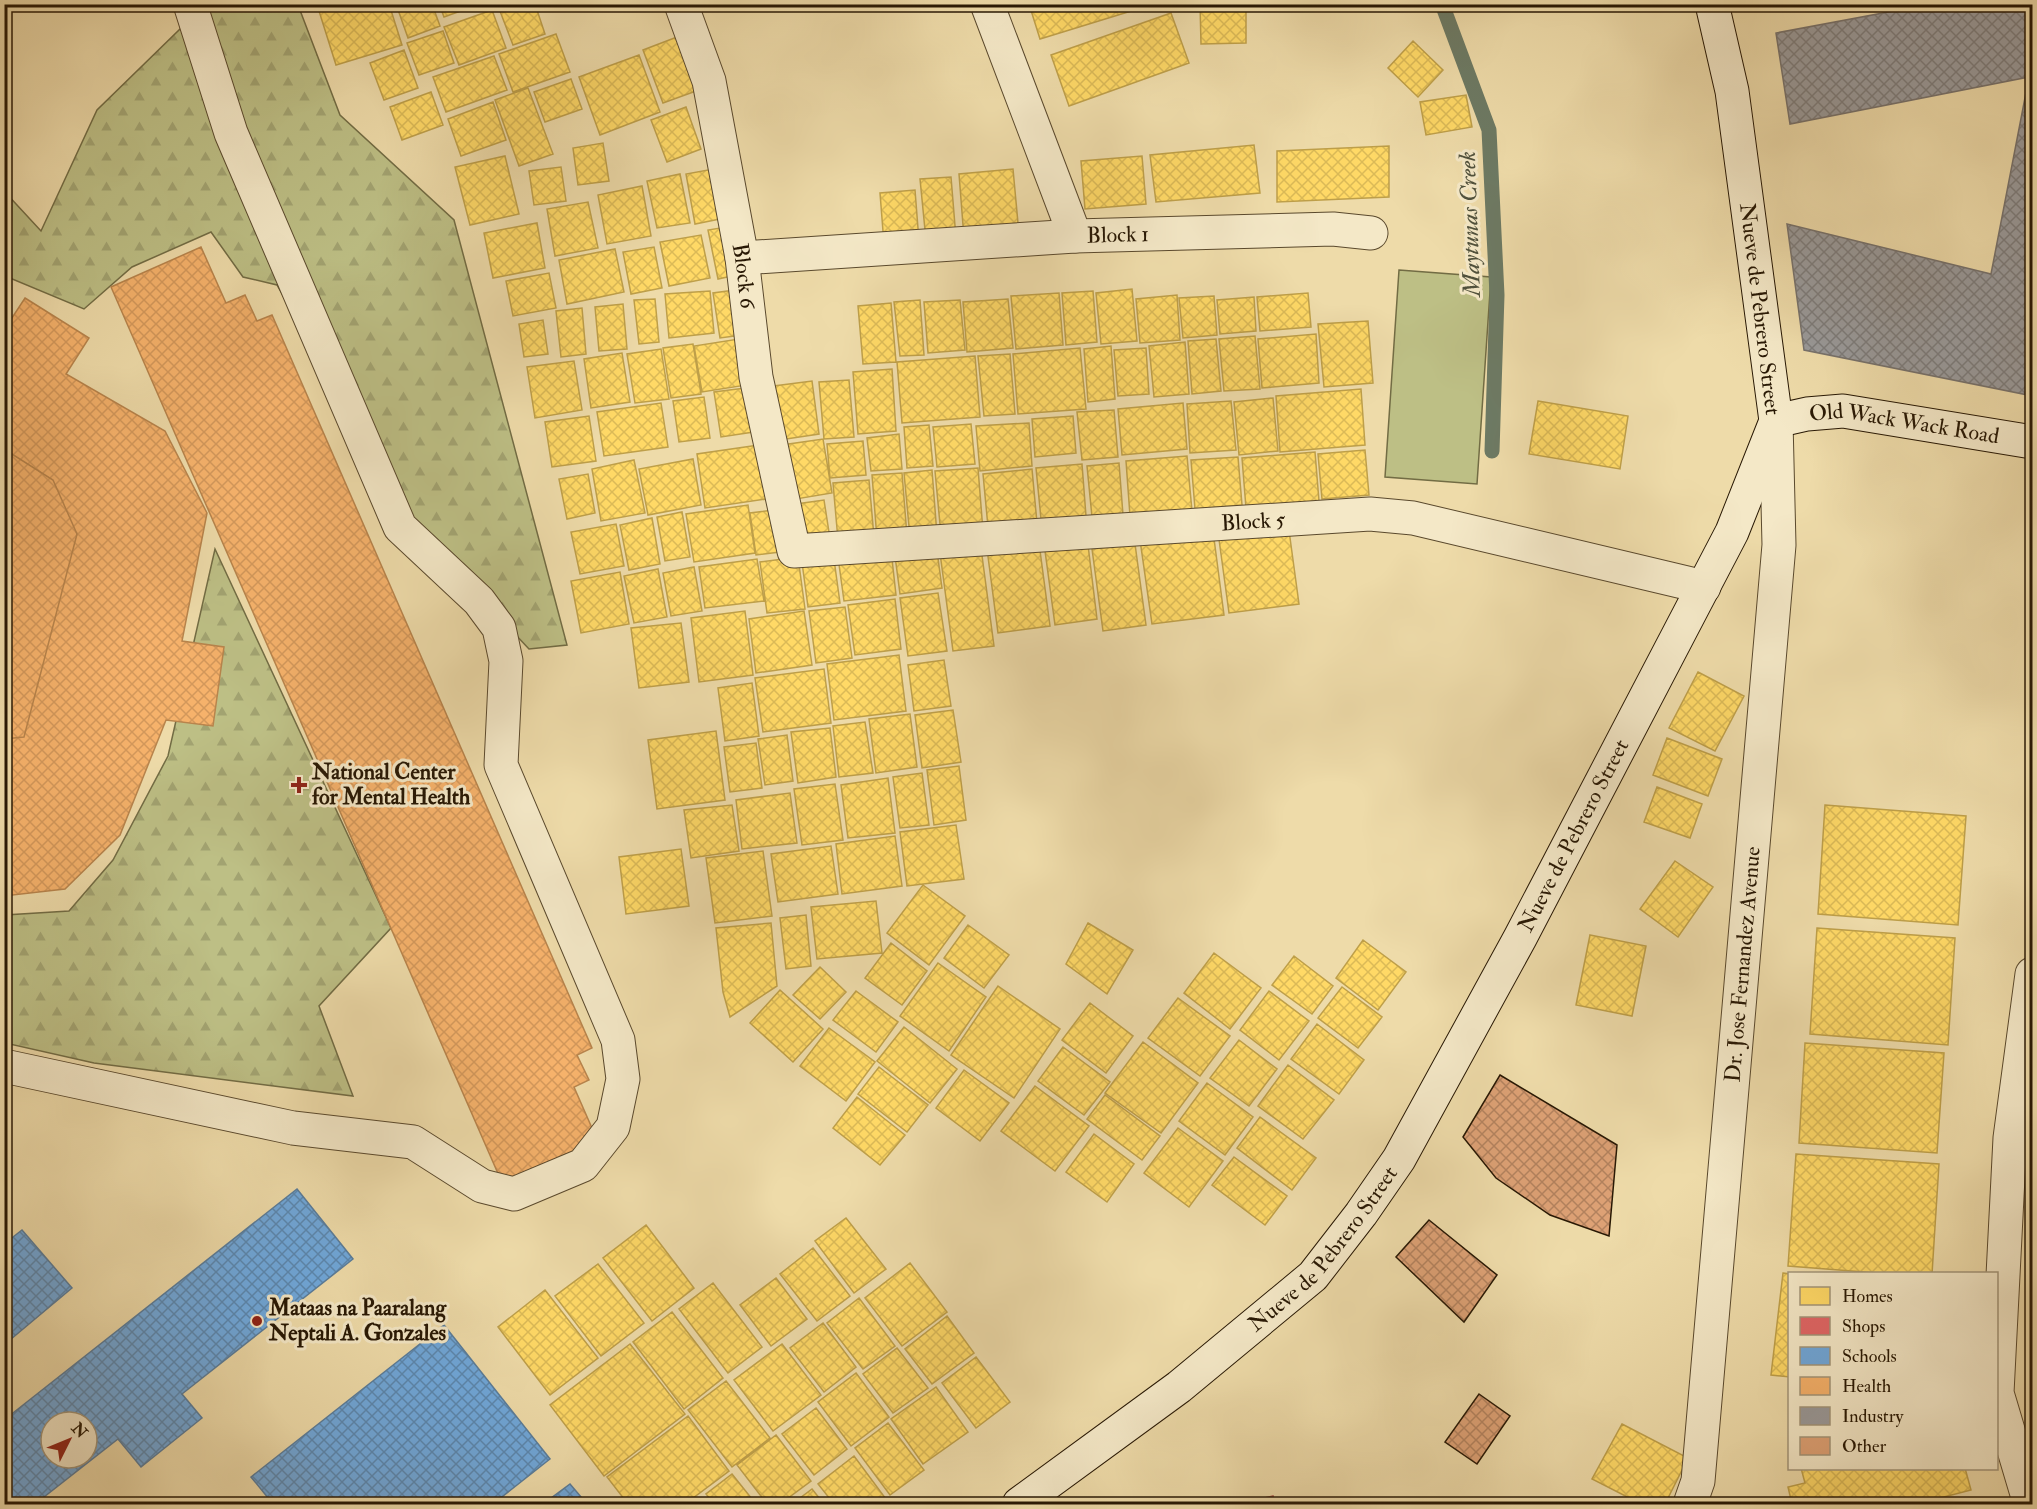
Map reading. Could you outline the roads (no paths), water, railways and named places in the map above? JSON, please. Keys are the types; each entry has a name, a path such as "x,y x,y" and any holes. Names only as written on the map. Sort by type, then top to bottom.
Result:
{"street":[{"path":"4,1066 293,1128 413,1142 482,1185 514,1194 583,1165 613,1127 623,1079 618,1040 501,765 506,662 499,628 479,601 400,527 231,133 190,4"},
{"name":"Block 6","path":"681,4 709,81 742,258 756,377 794,551"},
{"name":"Block 1","path":"987,4 1075,236 1333,229 1371,233"},
{"name":"Nueve de Pebrero Street","path":"1019,1504 1179,1387 1313,1276 1361,1215 1399,1158 1520,938 1732,532 1776,422 1732,91 1712,4"},
{"path":"742,258 1075,236"},
{"name":"Old Wack Wack Road","path":"1776,422 1807,414 1843,411 2032,442"},
{"name":"Dr. Jose Fernandez Avenue","path":"1700,1497 1779,545 1776,422"},
{"name":"Block 5","path":"794,551 1370,514 1413,518 1704,587"},
{"path":"1998,1382 2021,1140 2032,974"},
{"path":"1998,1396 2030,1504"}],"waterway":[{"name":"Maytunas Creek","path":"1442,4 1489,130 1497,295 1492,451"}],"place":[{"name":"National Center for Mental Health","path":"299,785"},
{"name":"Mataas na Paaralang Neptali A. Gonzales","path":"257,1321"}]}
